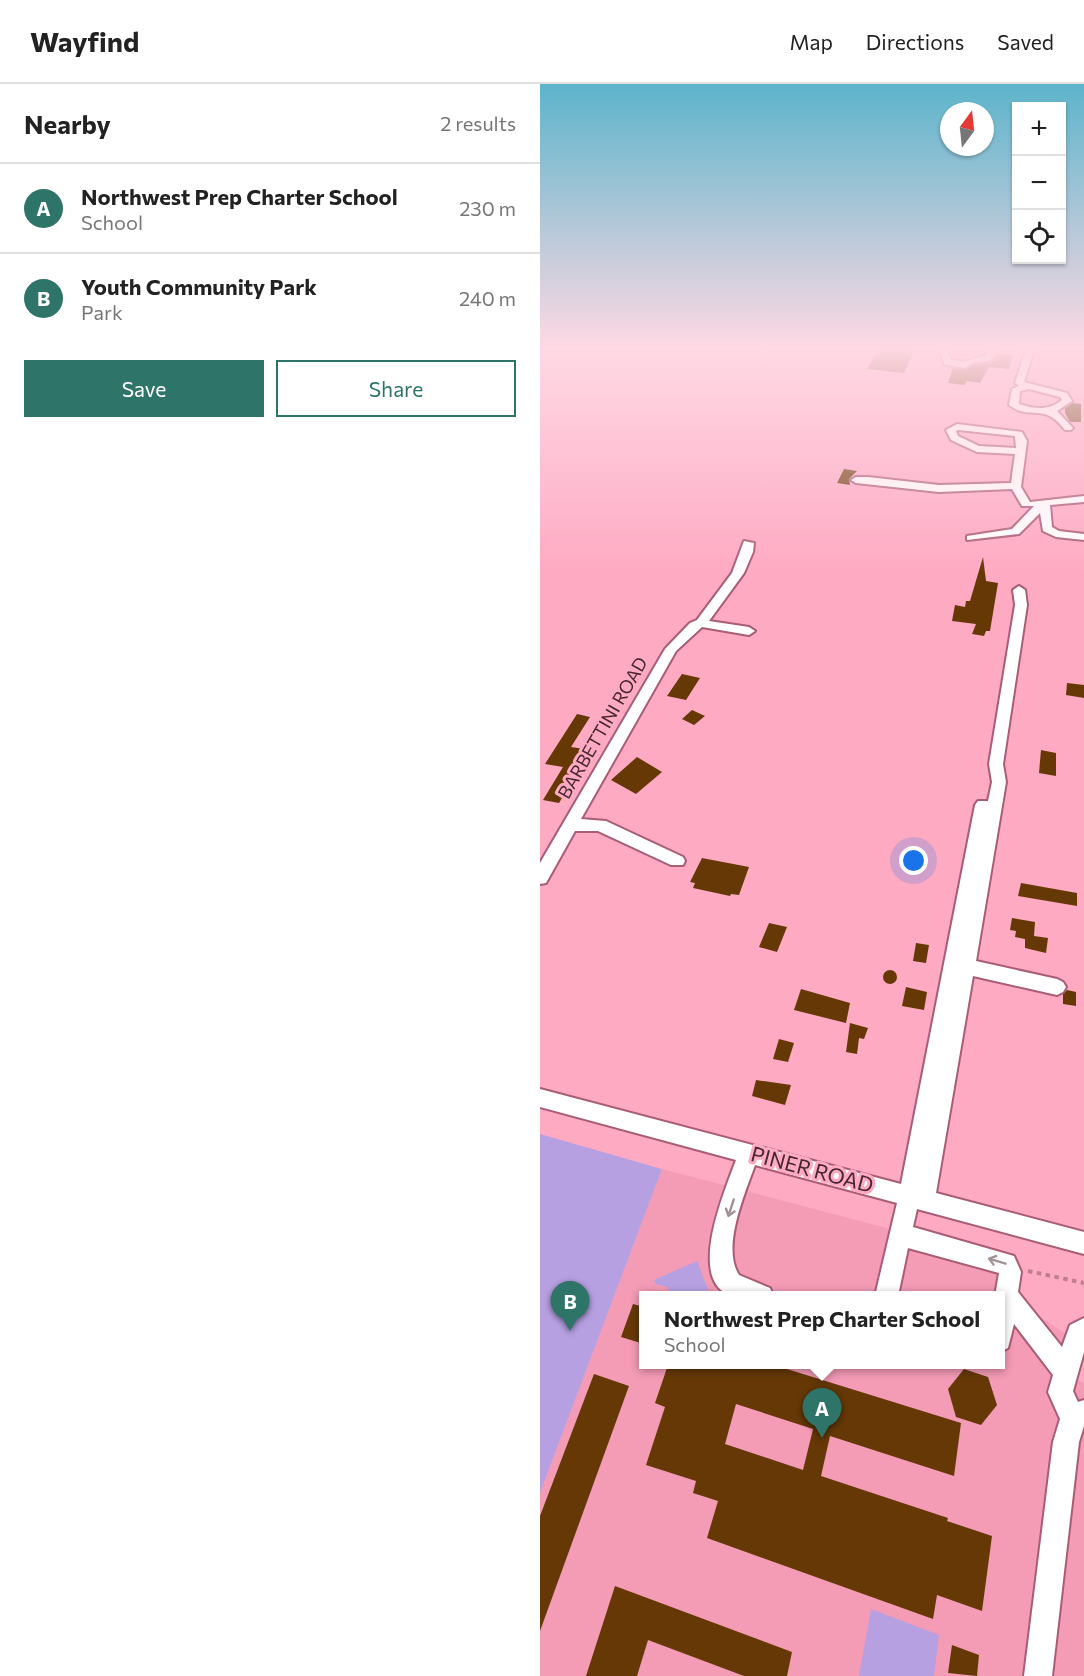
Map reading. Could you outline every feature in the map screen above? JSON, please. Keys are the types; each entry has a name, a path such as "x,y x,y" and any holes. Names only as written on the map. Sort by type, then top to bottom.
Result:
{"street":[{"path":"1065,424 1068,428"},
{"path":"1021,451 977,449 954,438 951,430 957,427 1019,434 1022,441 1021,451 1016,487 1021,504 1084,499"},
{"path":"856,480 891,481 951,489 1003,483 1016,487"},
{"path":"1044,502 1047,529 1056,534 1084,537"},
{"path":"971,538 1015,532 1044,502"},
{"name":"BARBETTINI ROAD","path":"540,878 670,649 694,626 701,624 738,576 749,550 748,543"},
{"path":"887,1291 901,1235 916,1198 967,967 999,782 996,764 1021,605 1019,590"},
{"path":"701,624 749,631"},
{"path":"916,1198 988,779 996,764"},
{"path":"570,825 600,825 677,861"},
{"path":"967,967 1057,987"},
{"name":"PINER ROAD","path":"540,1098 1084,1242"},
{"path":"747,1291 730,1281 721,1264 724,1229 749,1153"},
{"path":"901,1235 1006,1264 1010,1272 1005,1309"},
{"path":"1007,1296 1065,1371"},
{"path":"1038,1676 1066,1442 1079,1415 1060,1392 1078,1333 1084,1330"}],"path":[{"path":"1006,1264 1084,1283"}],"shaded area":[{"path":"540,1134 662,1169 540,1493"},
{"path":"662,1169 1015,1262 1016,1301 1072,1338 1066,1375 1084,1383 1084,1676 540,1676 540,1493"},
{"path":"697,1261 708,1291 670,1291 667,1287 656,1284 654,1280"},
{"path":"871,1609 939,1635 934,1676 859,1676"}],"building":[{"path":"844,469 857,471 849,479 850,485 837,483"},
{"path":"983,557 986,581 998,583 990,631 986,631 984,636 972,634 976,624 952,621 955,605 965,607 966,601 970,601"},
{"path":"682,674 700,678 686,700 667,696"},
{"path":"1067,683 1084,685 1084,698 1066,695"},
{"path":"692,710 705,716 694,725 682,719"},
{"path":"577,714 590,717 571,747 591,750 559,803 543,800 563,767 545,764"},
{"path":"1041,750 1056,753 1056,776 1039,773"},
{"path":"637,757 662,772 636,794 611,780"},
{"path":"702,858 749,867 739,895 731,894 730,896 693,888 695,883 690,882"},
{"path":"1021,883 1077,893 1077,906 1018,896"},
{"path":"1012,918 1035,922 1034,936 1048,938 1046,953 1025,948 1025,939 1015,937 1016,931 1010,930"},
{"path":"769,923 787,927 777,952 759,947"},
{"path":"916,943 929,945 926,963 913,961"},
{"path":"887,970 893,970 897,977 893,984 887,984 883,980 883,974"},
{"path":"906,987 927,992 924,1010 902,1006"},
{"path":"801,989 850,1003 846,1023 794,1010"},
{"path":"1067,990 1076,992 1076,1006 1063,1004 1063,994"},
{"path":"850,1023 868,1028 864,1039 859,1038 857,1054 846,1052"},
{"path":"779,1039 794,1043 788,1062 773,1059"},
{"path":"756,1080 791,1085 785,1105 752,1096"},
{"path":"633,1304 639,1306 639,1342 621,1337"},
{"path":"667,1369 787,1369 961,1423 954,1476 830,1436 821,1476 948,1518 947,1521 992,1536 982,1611 937,1595 933,1619 707,1538 718,1501 693,1493 696,1481 646,1465 665,1407 655,1403","holes":["736,1404 813,1429 803,1470 725,1444"]},
{"path":"964,1369 988,1377 997,1405 981,1425 956,1417 948,1389"},
{"path":"594,1374 629,1386 540,1631 540,1516"},
{"path":"615,1586 792,1652 787,1676 744,1676 648,1640 637,1676 586,1676"},
{"path":"952,1645 979,1655 977,1676 948,1673"}],"place":[{"name":"Youth Community Park","path":"570,1331"},
{"name":"Northwest Prep Charter School","path":"822,1438"}]}
